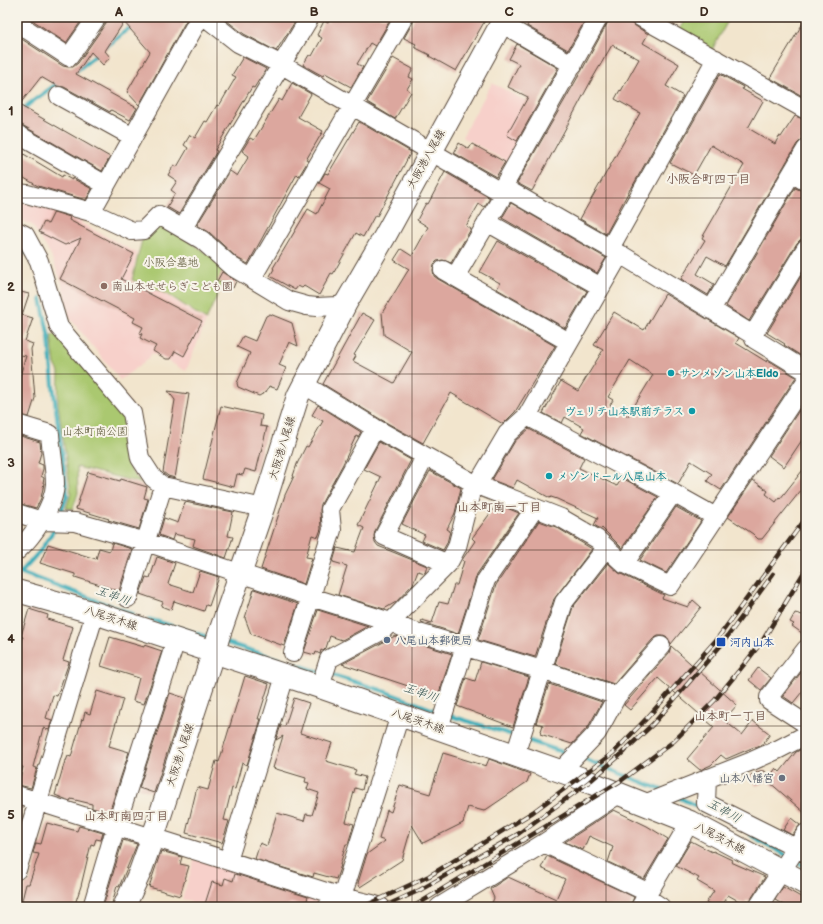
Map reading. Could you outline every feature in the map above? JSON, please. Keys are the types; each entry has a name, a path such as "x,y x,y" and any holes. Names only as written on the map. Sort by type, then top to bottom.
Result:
{"main road":[{"name":"大阪港八尾線","path":"124,907 140,872 157,825 263,508 293,410 304,384 346,303 385,236 430,151 503,20"},
{"name":"八尾茨木線","path":"17,593 95,613 176,640 217,643 285,676 323,678 400,715 561,771 690,822 793,858 806,884"}],"street":[{"path":"17,23 69,57 97,17"},
{"path":"91,212 200,17"},
{"path":"205,17 238,43 282,65 430,151 615,251 753,335 754,339 806,371"},
{"path":"183,228 310,17"},
{"path":"252,278 404,17"},
{"path":"569,342 449,274 487,222 505,191 503,187 599,17"},
{"path":"640,17 806,110"},
{"path":"503,20 573,65"},
{"path":"323,678 329,658 383,630 448,564 457,547 471,492 478,485 507,434 527,416 601,287 615,251 716,59"},
{"path":"59,96 133,137"},
{"path":"17,134 106,185"},
{"path":"711,310 799,178 806,149"},
{"path":"17,193 27,194 91,212 132,232 144,230 158,215 202,240 231,266 288,301 308,306 327,306 346,303"},
{"path":"487,222 601,287"},
{"path":"17,231 25,235 39,261 59,327 132,413 140,458 152,478 163,486 263,508"},
{"path":"753,335 806,248"},
{"path":"304,384 375,428 478,485 561,518 597,539 624,564 670,586 806,381"},
{"path":"527,416 716,517"},
{"path":"17,424 50,434 55,484 52,498 42,521 17,552"},
{"path":"293,653 332,530 330,509 375,428"},
{"path":"425,457 384,536 448,564"},
{"path":"128,598 163,486"},
{"path":"624,564 673,493"},
{"path":"439,728 486,580 535,508"},
{"path":"17,513 42,521 76,522 146,542 390,622 406,629 542,670 617,696"},
{"path":"515,755 564,602 606,548"},
{"path":"17,870 95,613"},
{"path":"92,907 116,826 176,640"},
{"path":"561,771 597,733 617,696 661,646"},
{"path":"806,649 769,697 769,700 806,724"},
{"path":"228,861 285,676"},
{"path":"327,907 342,897 400,715"},
{"path":"644,804 772,752 806,735"},
{"path":"707,778 706,803 793,858"},
{"path":"438,907 619,794"},
{"path":"17,796 143,834"},
{"path":"645,899 690,822"},
{"path":"758,907 793,858 806,833"},
{"path":"162,840 342,897 381,907"},
{"path":"544,842 661,907"}],"shaded area":[{"path":"492,83 543,110 514,165 462,137"},
{"name":"南山本せせらぎこども園","path":"17,201 84,215 81,223 137,253 131,281 156,290 171,298 206,321 186,371 152,353 148,359 120,380 69,317 62,283 50,253 32,225 17,218"},
{"path":"195,857 321,896 320,902 305,907 190,907 191,901 182,899"}],"green space":[{"path":"686,17 730,17 712,50 678,32"},
{"name":"小阪合墓地","path":"161,221 229,269 206,320 172,297 132,280 142,240 152,225"},
{"name":"山本町南公園","path":"58,333 126,419 127,459 130,469 141,483 77,467 78,493 73,509 66,508 71,493 58,404 59,372 55,364 51,336"}],"building":[{"path":"28,17 84,17 66,43"},
{"path":"107,17 188,17 139,105 127,92 150,52 124,22 105,51 110,57 103,65 91,52 76,74 137,108 130,120 111,110 110,112 64,87 57,86 41,77 19,105 110,157 102,171 22,125 17,124 17,36 63,66 73,67 78,63 106,23"},
{"path":"222,17 298,17 276,51 244,34"},
{"path":"331,17 392,17 375,46 370,43 357,64 363,67 351,87 325,73 323,76 303,65 309,55 312,56 322,38 317,35 324,21 328,23"},
{"path":"414,17 487,17 456,71 414,47 416,44 404,38 413,22"},
{"path":"531,17 587,17 568,50 527,26"},
{"path":"609,17 627,17 626,20 648,34 643,43 679,64 666,86 683,96 606,234 580,219 640,113 615,99 639,59 612,45 532,191 517,183 582,70 608,22"},
{"path":"806,18 806,98 770,78"},
{"path":"517,44 558,68 517,141 507,135 528,97 508,87 519,64 509,59"},
{"path":"243,57 266,69 254,88 252,87 215,150 217,151 179,214 167,207 175,193 171,190 177,181 168,175 174,165 177,167 188,148 184,145 190,135 195,138 217,105 219,106 236,77 232,75"},
{"path":"393,58 413,69 409,77 413,79 407,89 411,92 395,119 367,102"},
{"path":"720,74 743,87 742,89 763,101 748,128 775,144 779,136 781,137 795,116 806,120 806,139 801,140 797,144 725,266 707,256 697,274 714,284 708,295 681,279 705,240 702,238 744,165 711,145 694,175 670,163"},
{"path":"292,83 311,94 298,117 323,131 306,160 308,161 299,176 297,174 248,264 237,258 209,232 197,225 230,171 237,176 249,156 242,151 250,138 254,140 279,99 282,101"},
{"path":"359,122 411,152 377,216 375,215 363,237 356,233 333,274 331,273 319,295 304,286 302,288 298,286 295,290 270,276 274,269 273,268 308,209 317,214 330,189 319,183 325,173 328,174"},
{"path":"459,143 469,149 472,144 505,162 496,177 454,153"},
{"path":"17,150 62,177 63,175 72,180 72,178 92,189 86,200 38,186 17,174"},
{"path":"445,172 490,198 484,207 479,204 466,226 471,229 451,263 443,260 437,261 434,264 434,276 555,346 515,412 503,424 451,393 423,443 323,384 362,313 375,320 354,355 356,356 353,361 394,383 412,352 384,335 382,313 409,269 394,260 401,249 412,256 428,227 417,220 426,203 428,204"},
{"path":"795,188 806,192 806,238 801,239 797,243 749,321 726,306"},
{"path":"511,203 606,258 597,273 502,218"},
{"path":"54,212 70,217 69,220 134,254 121,279 202,321 184,356 175,351 171,359 166,359 153,351 156,346 140,338 142,334 140,333 143,327 133,322 135,318 60,279 81,238 65,245 39,232 44,222 48,224"},
{"path":"498,241 587,291 565,328 497,289 500,283 480,272"},
{"path":"806,268 806,359 767,333"},
{"path":"222,272 236,281 233,288 217,281"},
{"path":"17,291 29,294 22,315 33,318 25,341 33,344 31,349 35,398 29,417 17,414 17,375 20,376 26,356 21,355 19,360 17,360"},
{"path":"665,294 739,338 736,343 767,362 768,360 796,377 721,490 707,481 712,474 691,461 678,484 581,433 584,428 565,417 562,423 543,413 561,381 578,391 603,350 594,345 614,312 644,330","holes":["630,360 653,375 628,416 610,405 613,400 608,397"]},
{"path":"270,314 292,323 298,346 289,342 279,365 286,368 277,389 269,386 266,392 259,396 238,387 237,383 250,353 237,347 243,336 255,341 266,316"},
{"path":"168,391 189,394 175,478 168,476 163,472 175,400"},
{"path":"806,400 806,434 784,467 769,456"},
{"path":"318,405 361,432 358,437 356,436 343,464 321,504 321,529 318,537 312,535 306,557 312,558 304,584 261,569 285,495 294,476 297,464 306,446 308,447 323,421 312,415"},
{"path":"221,406 262,415 260,426 267,427 256,472 245,469 243,475 237,474 234,487 203,479"},
{"path":"529,429 584,458 579,468 617,486 622,478 658,497 622,548 602,528 601,529 594,525 598,518 557,499 550,498 517,480 513,488 492,480 515,441"},
{"path":"17,435 40,442 41,453 38,463 43,465 41,476 44,478 44,483 41,498 36,508 17,503"},
{"path":"379,442 411,460 375,531 375,542 378,546 427,566 425,573 418,571 413,584 396,602 384,609 338,595 347,566 333,562 337,548 355,552 364,528 358,525 381,477 364,469"},
{"path":"806,466 806,484 762,539 758,539 728,517 753,480 768,491 766,494 776,502"},
{"path":"430,471 461,488 455,513 447,529 450,531 447,543 443,550 422,541 425,535 402,524"},
{"path":"88,472 120,481 121,479 147,487 144,498 148,499 139,529 76,509"},
{"path":"185,502 233,512 228,536 233,537 226,558 193,546 195,539 174,534 172,540 159,535 164,518 178,523"},
{"path":"497,504 519,513 477,574 458,634 421,622 422,620 432,623 439,602 448,604 454,585 457,585 464,561 462,560 475,541 472,538"},
{"path":"676,507 701,521 666,573 640,560"},
{"path":"539,521 556,527 592,549 554,599 535,657 478,640 496,585"},
{"path":"112,543 132,549 119,591 75,577 75,574 40,563 48,544 96,559 99,548 110,551"},
{"path":"157,557 175,563 168,584 193,592 200,571 219,577 209,606 206,605 204,611 174,601 171,610 161,606 163,602 140,594 146,577 150,578"},
{"path":"608,563 619,573 664,595 662,598 688,607 693,600 701,607 671,644 668,638 663,636 658,636 653,639 614,684 555,664 573,607"},
{"path":"254,589 298,604 284,646 251,634 245,618"},
{"path":"29,609 48,615 47,619 73,627 63,660 69,662 57,696 53,695 46,718 52,720 49,730 43,728 33,767 37,768 31,788 18,785 23,767 17,766 17,659 23,637 21,636"},
{"path":"318,610 368,626 342,640 330,636 326,648 323,651 321,650 320,654 316,652 315,655 304,652"},
{"path":"795,613 806,616 806,636 792,626 794,624 790,622"},
{"path":"395,636 452,654 438,696 342,664"},
{"path":"110,637 162,651 144,704 133,701 139,678 101,666"},
{"path":"671,646 737,705 724,720 742,735 753,721 770,734 762,745 726,759 721,755 711,765 700,770 687,759 714,727 658,678 630,710 624,705 669,653"},
{"path":"481,662 529,677 513,727 457,706 466,678 475,681"},
{"path":"806,666 806,687 793,703 783,696"},
{"path":"758,668 771,678 761,690 749,680"},
{"path":"245,676 269,684 258,719 261,719 247,765 242,763 235,789 232,788 224,820 229,821 222,843 186,833 197,787 208,790 216,761 219,762"},
{"path":"549,684 602,702 588,727 572,744 540,734 543,725 536,723"},
{"path":"97,691 123,699 109,746 129,752 109,813 92,808 92,804 71,799 70,801 55,795 65,761 68,756 71,757 82,719 83,720 85,712 90,714"},
{"path":"170,693 185,698 154,793 139,788"},
{"path":"294,698 309,703 300,733 332,743 326,761 356,770 354,774 365,777 362,790 355,788 346,822 354,824 348,844 346,844 336,879 314,873 313,877 255,859 260,843 267,846 277,813 304,821 306,814 312,815 319,793 307,789 309,783 305,782 306,778 273,768 283,736 276,740 281,725 285,726"},
{"path":"806,747 806,814 768,781 756,786 751,775 760,771 765,771 768,779 776,768 780,772 796,752"},
{"path":"443,753 486,766 489,759 530,774 527,782 484,811 468,807 463,823 423,843 412,825 402,860 360,887 358,883 367,854 385,841 379,839 387,810 391,812 400,785 430,794"},
{"path":"614,810 647,826 668,839 644,879 608,862 613,847 589,836 583,850 565,842"},
{"path":"791,818 800,825 792,835 783,830"},
{"path":"47,823 77,831 79,826 103,833 101,840 96,839 94,845 91,844 81,886 74,907 21,907 26,884 29,884 39,854 33,853 36,843 41,844"},
{"path":"123,840 137,844 119,887 117,886 111,907 103,907"},
{"path":"691,841 732,860 731,862 765,877 749,902 747,900 744,904 728,895 720,907 712,907 706,903 714,891 697,881 699,878 676,866"},
{"path":"161,851 182,857 180,864 189,866 180,896 149,887"},
{"path":"547,856 634,897 630,907 500,907 492,903 494,898 490,889 508,877 556,899 565,879 541,868"},
{"path":"235,874 308,897 306,903 304,906 291,903 284,907 204,907 212,882 223,885 225,878 233,881"},
{"path":"783,887 806,900 806,907 787,907 775,900"}],"waterway":[{"path":"106,47 133,25"},
{"path":"75,72 99,53"},
{"path":"17,116 29,104 59,82"},
{"path":"17,242 25,253"},
{"path":"41,299 49,338 53,385 67,495 59,517"},
{"path":"21,572 40,551 56,527"},
{"name":"玉串川","path":"17,571 133,614"},
{"name":"玉串川","path":"149,619 211,638"},
{"name":"玉串川","path":"224,642 320,672"},
{"name":"玉串川","path":"329,674 381,690 440,712"},
{"name":"玉串川","path":"448,715 516,736"},
{"name":"玉串川","path":"524,739 571,755"},
{"name":"玉串川","path":"581,758 662,790"},
{"name":"玉串川","path":"678,797 702,809"},
{"name":"玉串川","path":"750,835 786,855"},
{"name":"玉串川","path":"794,860 806,867"}],"railway":[{"path":"363,907 429,876 483,843 533,812 613,753 647,718 717,639 806,518"},
{"path":"413,907 622,780 674,741 715,700 763,640 806,569"},
{"path":"383,907 420,890 518,834 589,782 653,724 722,644 773,574"}],"place":[{"name":"南山本せせらぎこども園","path":"104,286"},
{"name":"サンメゾン山本Eldo","path":"671,373"},
{"name":"ヴェリテ山本駅前テラス","path":"692,411"},
{"name":"メゾンドール八尾山本","path":"549,476"},
{"name":"八尾山本郵便局","path":"387,640"},
{"name":"河内山本","path":"721,642"},
{"name":"山本八幡宮","path":"782,778"}],"district":[{"name":"小阪合町四丁目","path":"708,179"},
{"name":"山本町南一丁目","path":"499,507"},
{"name":"山本町一丁目","path":"730,716"},
{"name":"山本町南四丁目","path":"126,816"}]}
